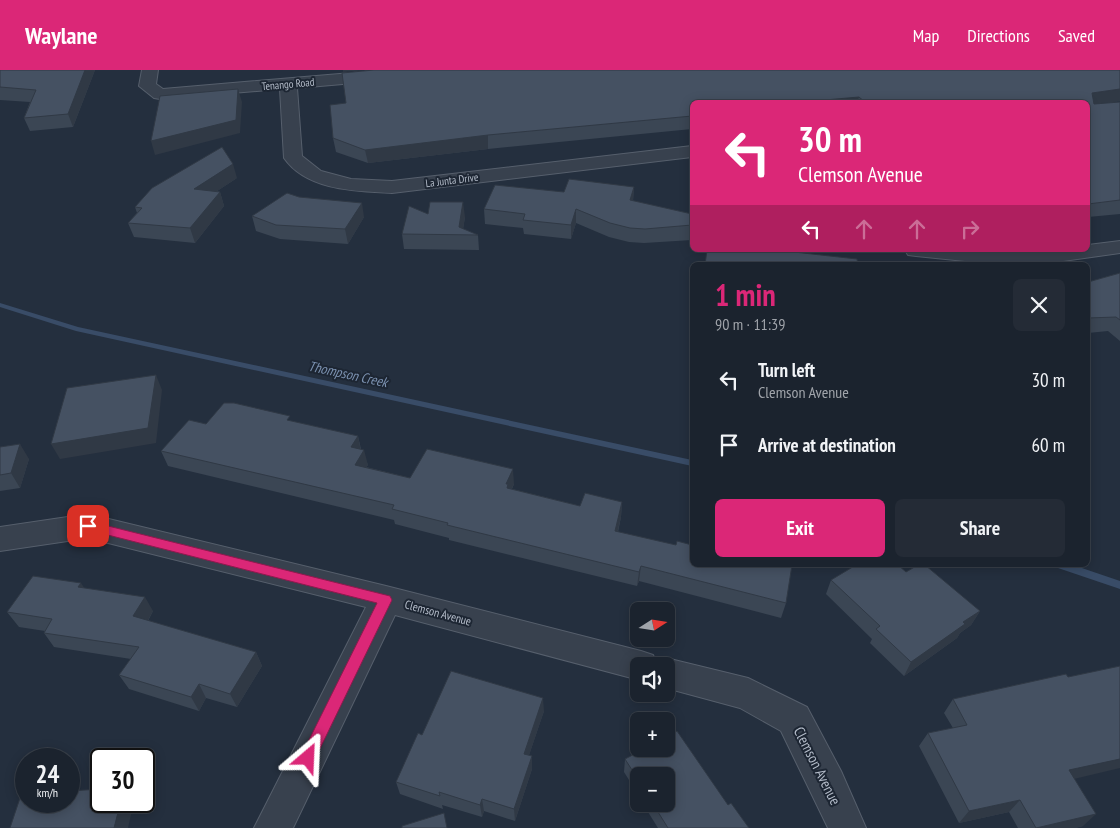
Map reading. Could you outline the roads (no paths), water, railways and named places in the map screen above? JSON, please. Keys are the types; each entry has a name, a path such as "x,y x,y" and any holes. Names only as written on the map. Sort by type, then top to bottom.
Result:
{"street":[{"name":"Tenango Road","path":"150,70 147,86 160,94 446,70"},
{"name":"La Junta Drive","path":"288,84 293,158 314,175 350,185 392,187 690,152"},
{"path":"1090,251 1120,247"},
{"path":"938,252 1004,258 1049,256 1081,252"},
{"name":"Clemson Avenue","path":"0,539 88,526 630,663"},
{"path":"273,828 386,600"},
{"name":"Clemson Avenue","path":"675,675 748,694 794,719 828,784 847,828"}],"waterway":[{"name":"Thompson Creek","path":"0,305 76,329 690,463"},
{"name":"Thompson Creek","path":"1067,567 1120,585"}]}
